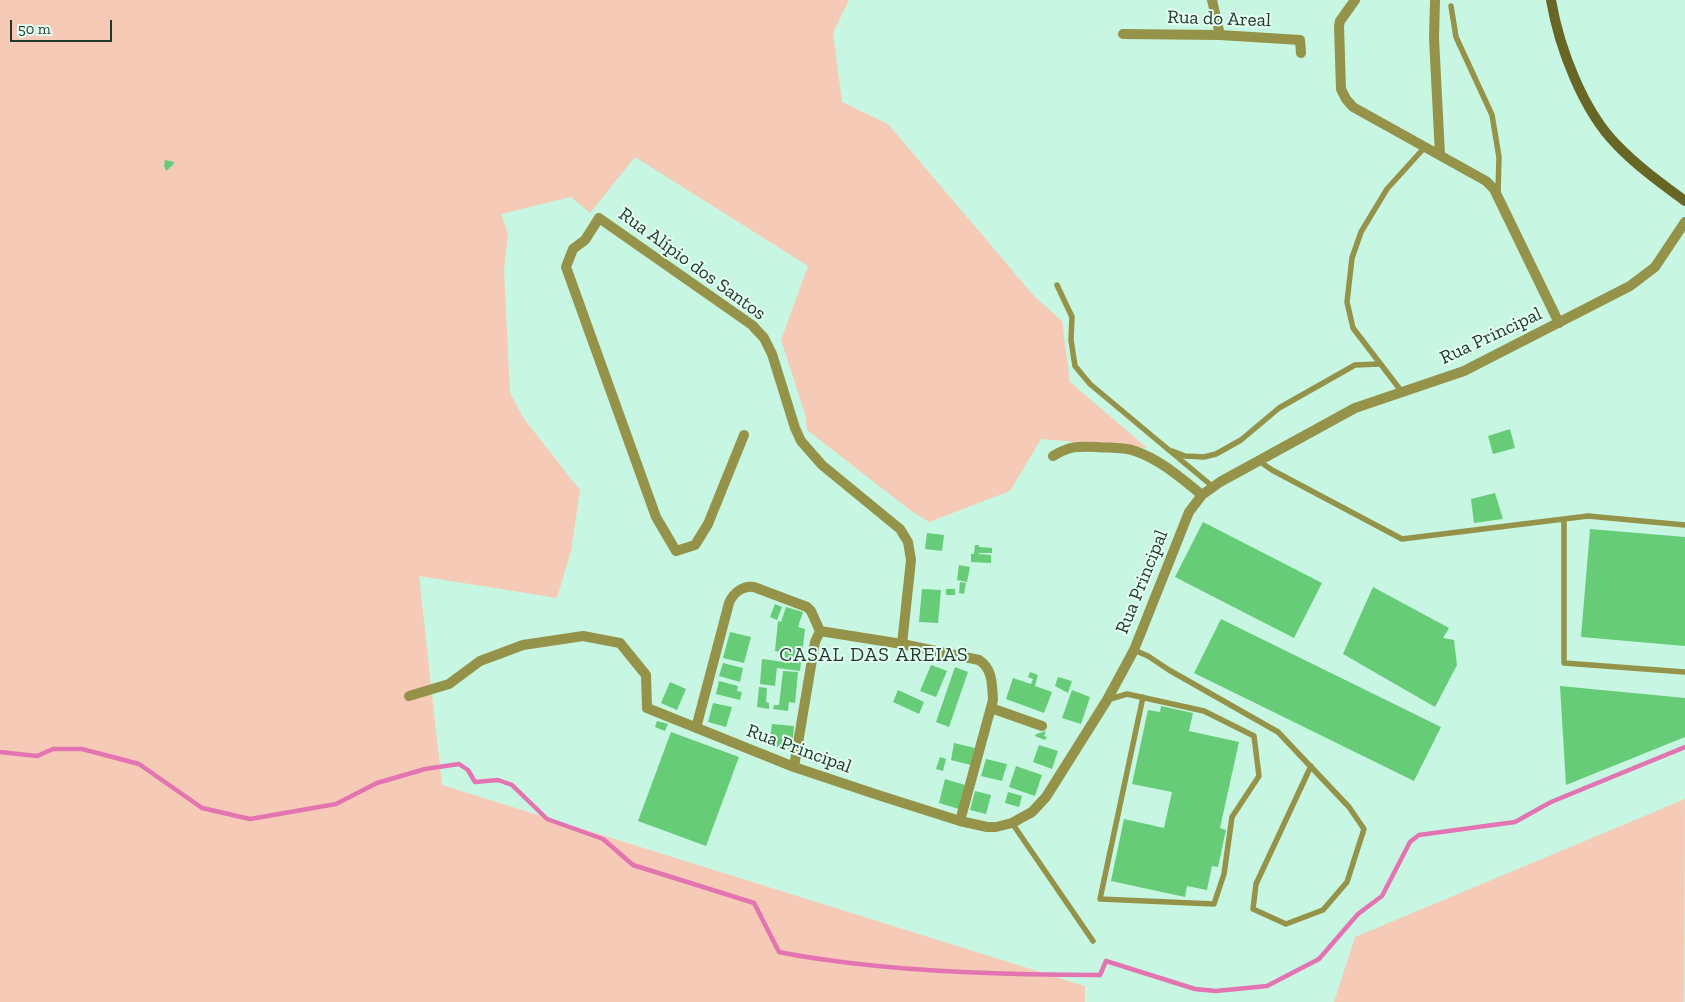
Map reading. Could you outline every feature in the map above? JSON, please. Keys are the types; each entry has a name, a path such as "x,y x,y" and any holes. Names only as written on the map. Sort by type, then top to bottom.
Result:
{"main road":[{"path":"1551,0 1555,25 1571,70 1589,108 1616,145 1663,186 1685,201"}],"street":[{"path":"1212,0 1220,34"},
{"path":"1355,0 1338,26 1343,94 1354,107 1486,181 1498,195 1559,323"},
{"path":"1435,0 1434,38 1440,155"},
{"name":"Rua do Areal","path":"1123,34 1220,34 1300,40 1301,54"},
{"name":"Rua Alípio dos Santos","path":"744,435 708,524 694,545 676,551 656,518 566,267 573,249 585,240 599,218 752,325 759,332 772,354 794,428 801,441 822,464 905,535 911,560 902,644"},
{"name":"Rua Principal","path":"409,696 449,684 480,661 523,645 583,636 620,643 646,675 647,708 794,767 960,821 987,827 1012,823 1032,812 1046,796 1107,700 1134,650 1189,512 1202,495 1212,486 1355,408 1464,371 1630,286 1655,267 1685,222"},
{"path":"1053,456 1065,449 1078,446 1134,451 1170,468 1202,495"},
{"path":"696,728 731,598 740,590 750,586 807,607 811,611 820,631 815,642 794,767"},
{"path":"820,631 902,644 983,662 989,671 992,683 991,708 960,821"},
{"path":"991,708 1042,726"}],"lane":[{"path":"1451,6 1456,37 1492,115 1499,158 1498,195"},
{"path":"1402,392 1353,328 1347,302 1352,258 1361,232 1387,190 1425,147"},
{"path":"1057,285 1072,317 1071,340 1075,366 1090,384 1212,486"},
{"path":"1168,450 1185,456 1204,457 1216,454 1241,440 1279,408 1354,365 1379,364"},
{"path":"1259,461 1272,470 1402,539 1588,516 1685,525"},
{"path":"1564,520 1564,663 1685,672"},
{"path":"1134,650 1148,656 1278,732 1311,766 1349,807 1364,829 1347,882 1323,910 1286,924 1253,909 1256,884 1311,766"},
{"path":"1107,700 1127,694 1142,697 1204,711 1254,736 1259,776 1232,817 1224,874 1214,904 1100,899 1142,697"},
{"path":"1012,823 1093,940"}],"shaded area":[{"path":"0,0 849,0 833,33 842,102 888,124 1034,296 1062,321 1070,382 1147,448 1041,439 1010,491 929,522 910,510 807,430 805,414 781,340 808,266 635,157 590,213 571,197 501,214 508,234 504,270 510,393 524,419 580,490 571,551 557,598 419,576 442,785 1085,986 1085,1002 0,1002"},
{"path":"1685,799 1684,1002 1334,1002 1355,937"}],"building":[{"path":"165,160 174,162 166,171 164,166"},
{"path":"1510,429 1515,448 1493,454 1488,436"},
{"path":"1495,493 1503,519 1474,523 1471,499"},
{"path":"1203,522 1322,583 1294,638 1175,577"},
{"path":"1590,529 1685,537 1685,646 1581,637"},
{"path":"927,533 944,535 942,551 925,549"},
{"path":"975,545 992,548 992,553 979,553 991,555 991,563 971,562 971,554 974,554"},
{"path":"959,565 970,567 967,582 957,580"},
{"path":"960,582 966,583 964,594 959,593"},
{"path":"1373,587 1449,628 1443,638 1454,640 1457,665 1435,707 1343,654"},
{"path":"922,589 941,590 938,623 919,622"},
{"path":"946,589 955,589 955,595 946,595"},
{"path":"775,604 782,607 777,620 770,617"},
{"path":"786,607 803,612 798,627 805,629 800,671 777,668 775,686 760,684 762,659 784,662 785,653 775,651 778,621 781,622"},
{"path":"1221,619 1441,727 1414,781 1194,673"},
{"path":"730,632 751,637 744,663 723,658"},
{"path":"723,663 743,668 740,682 719,676"},
{"path":"931,665 947,671 936,697 920,691"},
{"path":"955,667 968,672 949,727 936,722"},
{"path":"783,671 798,672 795,703 789,702 788,711 773,709 774,705 779,705"},
{"path":"1030,672 1038,675 1035,686 1052,692 1044,713 1006,699 1013,678 1031,684 1033,679 1028,677"},
{"path":"1058,677 1072,681 1068,693 1055,686"},
{"path":"719,681 738,686 737,691 742,692 740,700 716,694"},
{"path":"670,682 686,689 677,710 661,703"},
{"path":"1560,686 1685,698 1685,737 1566,785"},
{"path":"759,687 767,688 766,702 769,703 769,709 757,707"},
{"path":"898,690 924,702 919,714 893,702"},
{"path":"1072,690 1090,697 1081,724 1062,718"},
{"path":"713,703 732,707 726,727 708,722"},
{"path":"1161,706 1193,713 1189,731 1239,742 1220,828 1226,830 1218,867 1212,866 1207,890 1187,886 1185,897 1111,881 1124,819 1164,828 1172,792 1132,784 1148,710 1160,712"},
{"path":"657,721 668,724 665,731 655,727"},
{"path":"772,724 794,726 792,749 769,746"},
{"path":"1046,731 1044,736 1047,737 1045,740 1035,736 1036,734"},
{"path":"671,732 739,757 706,846 638,821"},
{"path":"954,743 975,748 971,765 951,760"},
{"path":"1039,745 1058,751 1052,769 1033,762"},
{"path":"940,757 946,759 943,771 936,769"},
{"path":"986,759 1007,764 1002,781 981,776"},
{"path":"1016,766 1042,775 1035,796 1009,787"},
{"path":"945,779 965,785 959,809 939,803"},
{"path":"975,791 991,795 986,814 970,810"},
{"path":"1008,792 1022,796 1019,807 1005,803"}],"waterway":[{"path":"0,752 37,756 53,749 82,749 139,764 202,808 250,819 336,804 377,783 425,769 459,764 468,770 475,782 498,780 512,785 547,819 603,839 633,865 754,903 779,952 823,960 881,966 1006,974 1100,975 1106,961 1195,989 1216,991 1267,986 1319,959 1358,914 1382,896 1410,842 1419,835 1515,822 1551,802 1685,747"}],"district":[{"name":"CASAL DAS AREIAS","path":"874,655"}]}
